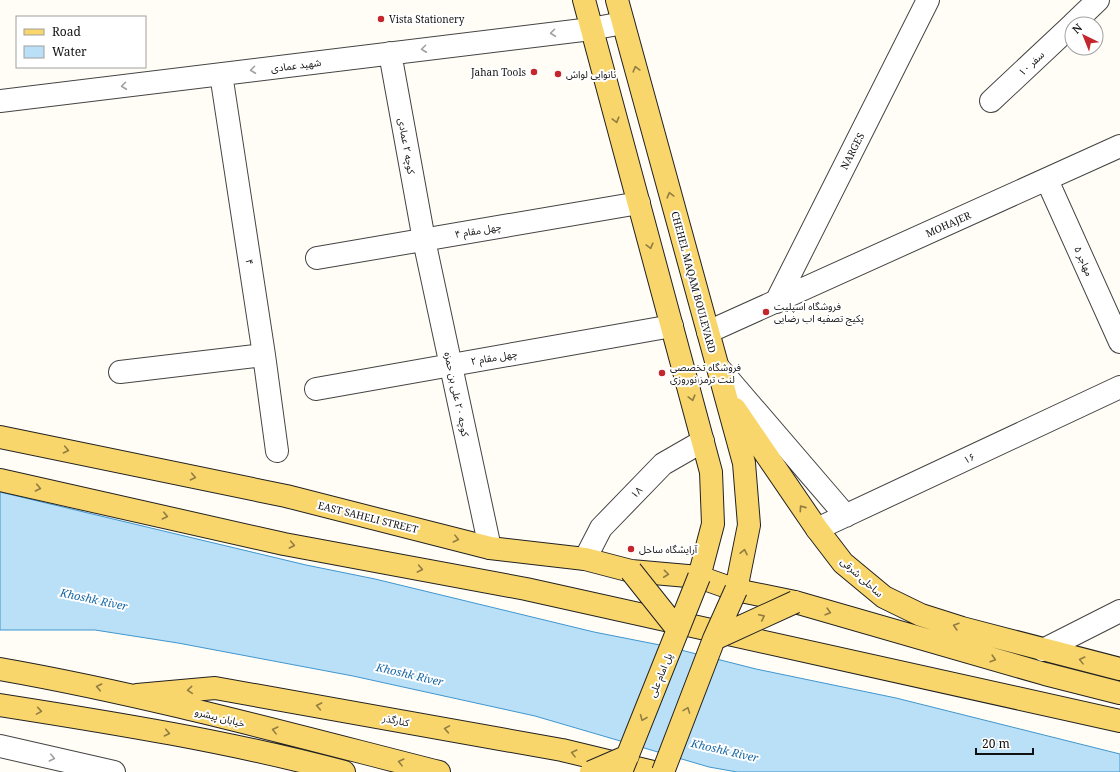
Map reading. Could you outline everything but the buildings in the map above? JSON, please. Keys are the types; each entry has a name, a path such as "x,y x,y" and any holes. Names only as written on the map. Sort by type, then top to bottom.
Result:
{"main road":[{"path":"584,0 711,472 713,524 699,577"},
{"name":"CHEHEL MAQAM BOULEVARD","path":"617,0 744,463 749,525 736,590"},
{"name":"ساحلی شرقی","path":"725,394 817,529 843,563 884,597 928,617 1043,650 1120,669"},
{"name":"EAST SAHELI STREET","path":"0,437 286,496 490,548 585,559 631,571 699,577 736,590"},
{"path":"0,480 284,544 526,589 1120,721"},
{"path":"631,571 678,630"},
{"name":"پل امام علی","path":"624,764 699,577"},
{"path":"663,770 714,639 736,590 795,602 1045,674 1120,693"},
{"path":"714,639 795,602"},
{"name":"خیابان پیشرو","path":"0,669 78,682 439,772"},
{"name":"کنارگذر","path":"137,696 215,688 562,750 663,770"},
{"path":"0,705 119,723 312,763 344,772"},
{"path":"591,772 624,764"}],"street":[{"name":"NARGES","path":"776,302 928,0"},
{"name":"۱۰ سفر","path":"1081,16 1098,0"},
{"name":"شهید عمادی","path":"0,101 591,29 624,23"},
{"name":"۱۰ سفر","path":"991,101 1064,32"},
{"name":"کوچه ۲ عمادی","path":"390,53 424,240"},
{"name":"۴","path":"221,74 264,355 277,451"},
{"name":"MOHAJER","path":"708,332 1048,180 1120,146"},
{"name":"۵ مهاجر","path":"1048,180 1120,342"},
{"name":"چهل مقام ۴","path":"317,258 639,203"},
{"name":"کوچه ۲۰ علی بن حمزه","path":"424,240 490,548"},
{"name":"چهل مقام ۲","path":"316,389 672,326"},
{"path":"120,372 264,355"},
{"path":"718,367 846,516"},
{"name":"۱۶","path":"817,529 1120,387"},
{"name":"۱۸","path":"585,559 601,528 663,464 703,441"},
{"path":"1043,650 1120,611"},
{"path":"0,746 114,772"}],"water":[{"name":"Khoshk River","path":"0,492 306,565 375,579 594,632 665,646 756,669 896,698 1120,754 1120,772 737,772 709,767 535,716 353,676 178,643 95,630 0,630"}],"place":[{"name":"Vista Stationery","path":"381,19"},
{"name":"Jahan Tools","path":"534,72"},
{"name":"نانوایی لواش","path":"558,74"},
{"name":"فروشگاه اسپلیت پکیج تصفیه اب رضایی","path":"766,312"},
{"name":"فروشگاه تخصصی لنت ترمز نوروزی","path":"662,373"},
{"name":"آرایشگاه ساحل","path":"631,549"}]}
